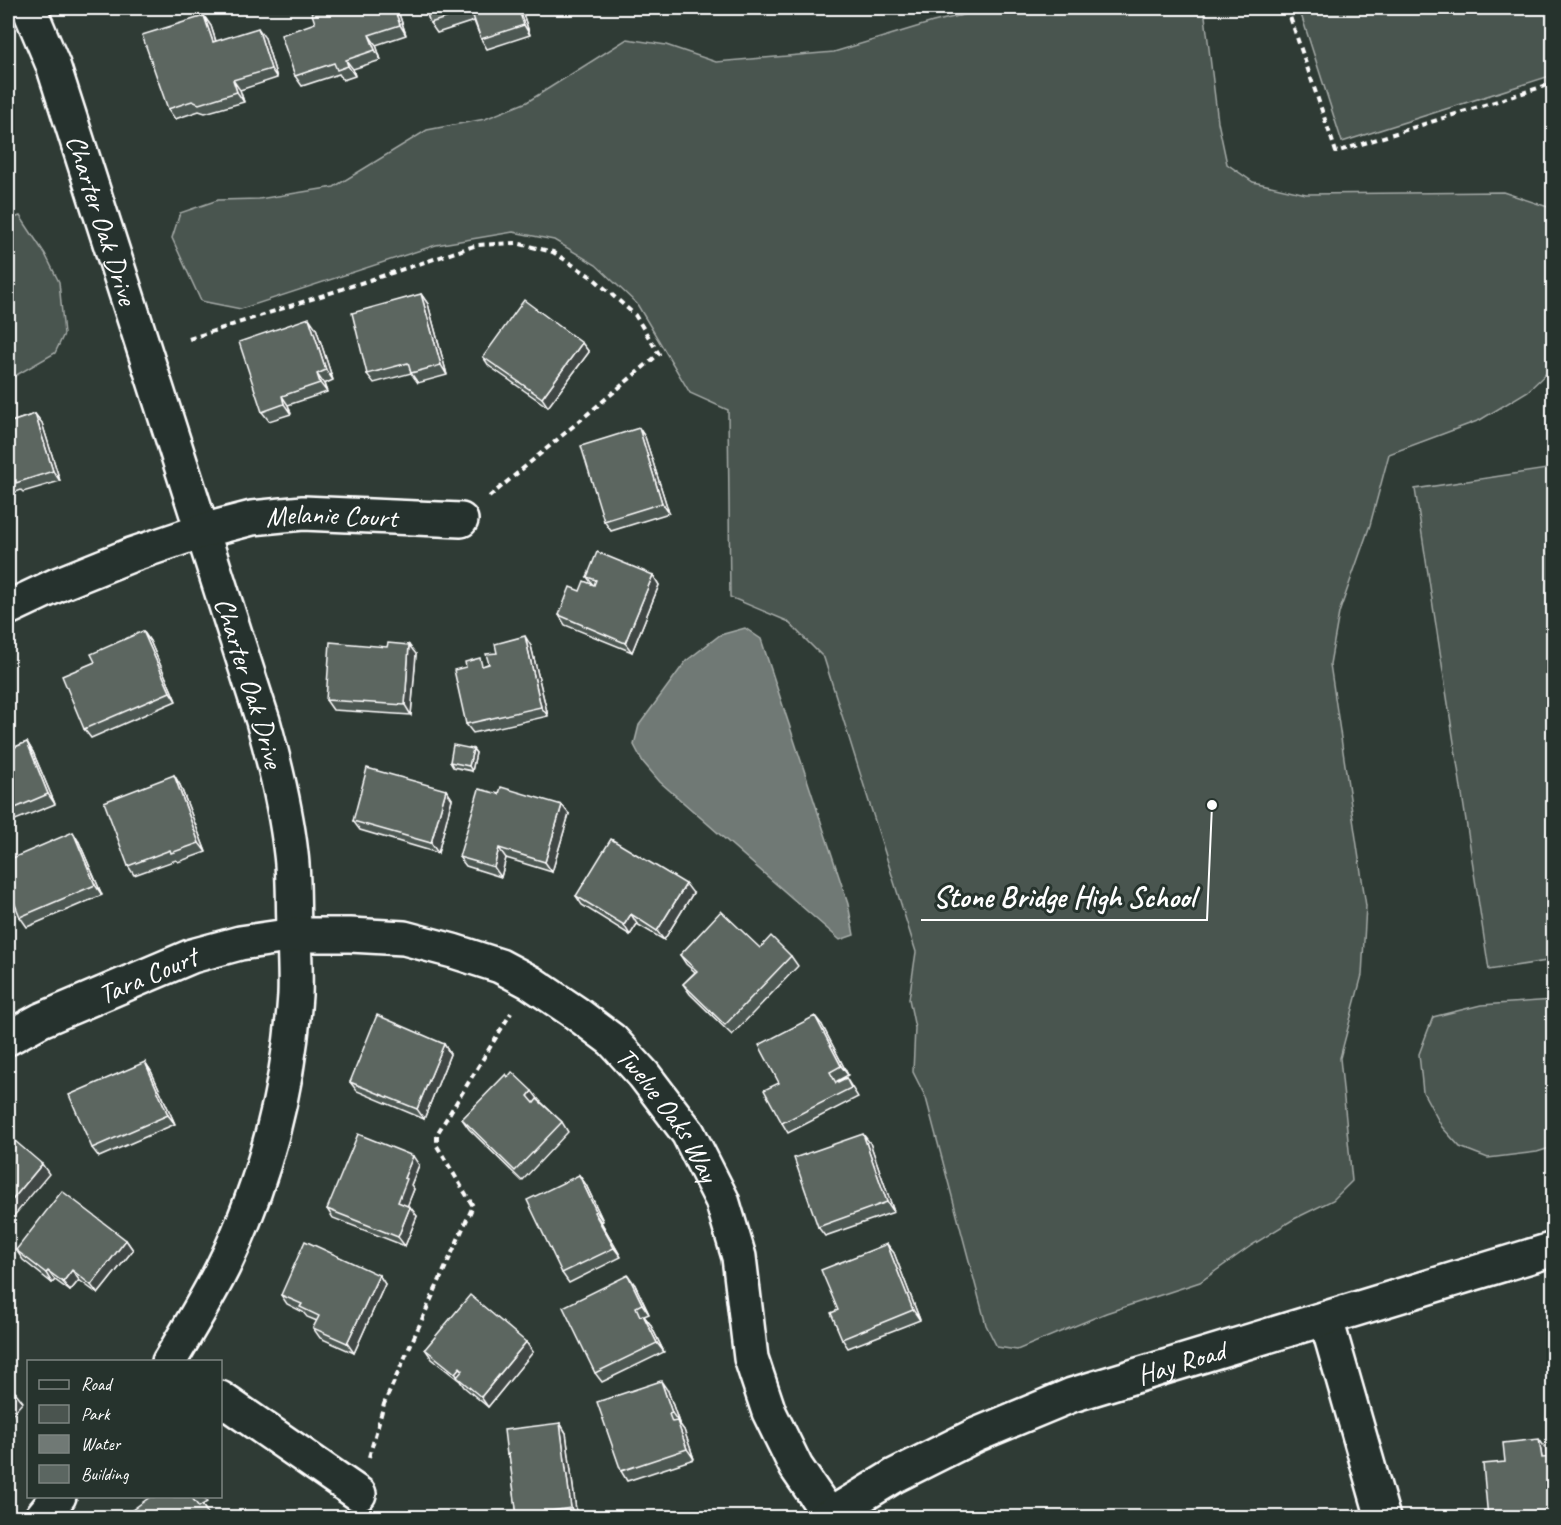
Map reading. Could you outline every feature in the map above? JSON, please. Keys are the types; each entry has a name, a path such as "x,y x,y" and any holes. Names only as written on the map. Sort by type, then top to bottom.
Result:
{"street":[{"name":"Charter Oak Drive","path":"29,8 53,65 263,720 278,775 292,856 295,994 289,1050 279,1105 246,1213 224,1265 170,1360"},
{"name":"Melanie Court","path":"8,608 59,584 131,555 202,531 252,519 303,513 462,520"},
{"name":"Twelve Oaks Way","path":"294,935 404,938 500,966 530,982 612,1040 644,1075 688,1133 722,1200 739,1257 751,1358 769,1412 796,1467 827,1516"},
{"name":"Tara Court","path":"8,1038 41,1020 192,956 240,943 294,935"},
{"name":"Hay Road","path":"827,1516 894,1476 976,1435 1072,1395 1554,1249"},
{"path":"1326,1319 1383,1518"},
{"path":"222,1399 359,1494"},
{"path":"41,1518 58,1498"}],"path":[{"path":"1287,8 1336,152 1554,83"},
{"path":"189,339 477,245 516,243 553,252 593,278 635,315 659,354 462,520"},
{"path":"359,1494 384,1404 473,1206 437,1146 436,1134 530,982"}],"green space":[{"path":"992,8 1204,8 1218,122 1227,164 1253,182 1306,194 1503,192 1554,209 1553,367 1528,391 1480,420 1389,454 1370,525 1339,613 1330,664 1366,906 1362,975 1340,1058 1352,1181 1333,1200 1294,1219 1200,1282 1106,1313 1017,1350 997,1347 986,1325 926,1098 913,1072 915,1028 909,999 916,952 824,658 787,621 730,597 728,410 690,393 637,304 596,265 554,240 513,232 436,245 241,309 201,301 172,238 180,213 218,200 259,199 334,187 427,130 485,119 527,102 627,39 666,45 716,62 834,52 933,22"},
{"path":"1299,8 1553,8 1553,75 1342,142"},
{"path":"20,216 45,254 59,282 64,334 55,353 8,380 8,220"},
{"path":"1553,468 1553,960 1489,970 1415,489"},
{"path":"1553,1000 1553,1147 1537,1152 1488,1158 1460,1147 1442,1127 1423,1092 1419,1054 1433,1017 1481,1005"}],"water":[{"path":"745,628 761,639 848,904 854,935 840,940 660,782 643,762 634,745 639,725 686,661 720,635"}],"building":[{"path":"310,8 394,8 400,25 369,35 375,50 346,60 348,66 337,70 334,63 295,76 281,35 315,23"},
{"path":"425,8 518,8 524,25 481,39 471,10 430,23"},
{"path":"204,16 213,42 258,28 271,69 233,80 237,92 199,104 192,101 168,109 142,35"},
{"path":"421,294 441,365 411,373 408,363 367,374 352,313"},
{"path":"524,300 582,343 542,398 483,357"},
{"path":"309,318 326,370 317,374 320,383 282,396 284,404 262,412 239,342"},
{"path":"35,414 53,471 16,483 16,480 8,483 8,423"},
{"path":"639,428 662,503 604,521 581,446"},
{"path":"597,552 653,575 625,643 559,615 570,587 580,591 584,581 594,585 596,580 587,577"},
{"path":"143,631 170,692 84,729 62,676 95,662 91,654"},
{"path":"525,636 541,707 466,724 454,670 466,667 465,662 480,658 482,666 489,664 486,654 497,653 495,644"},
{"path":"330,642 387,647 388,643 409,645 405,705 326,700"},
{"path":"27,742 48,794 8,811 8,750"},
{"path":"453,745 473,749 469,766 450,762"},
{"path":"367,768 446,790 431,843 353,821"},
{"path":"174,775 199,843 171,853 170,850 128,866 104,802"},
{"path":"501,787 562,805 545,862 499,848 494,867 459,857 479,789 499,794"},
{"path":"73,832 95,885 20,917 8,887 8,860"},
{"path":"611,839 686,884 657,931 631,914 624,925 576,896"},
{"path":"721,911 760,948 771,936 791,956 725,1025 683,984 697,971 680,955"},
{"path":"377,1015 444,1044 417,1109 350,1082"},
{"path":"815,1016 841,1066 830,1072 836,1083 846,1078 851,1088 782,1123 764,1090 779,1083 759,1045"},
{"path":"145,1062 168,1115 92,1148 69,1095"},
{"path":"512,1072 532,1091 528,1096 534,1103 537,1099 562,1122 515,1171 462,1119 506,1074 508,1077"},
{"path":"358,1134 413,1156 398,1202 410,1207 398,1237 327,1209"},
{"path":"863,1134 887,1202 818,1227 794,1158"},
{"path":"8,1135 42,1164 8,1205"},
{"path":"579,1175 596,1211 594,1212 614,1248 562,1273 527,1200"},
{"path":"62,1191 126,1240 91,1285 72,1270 63,1282 48,1271 46,1273 16,1250"},
{"path":"305,1241 379,1275 347,1343 313,1328 319,1316 300,1307 302,1304 281,1295"},
{"path":"887,1244 913,1310 842,1339 831,1313 838,1310 821,1270"},
{"path":"628,1275 642,1304 636,1307 640,1316 643,1315 657,1343 595,1373 563,1307"},
{"path":"470,1295 526,1342 481,1397 457,1377 463,1370 460,1367 455,1373 425,1349"},
{"path":"661,1381 672,1413 669,1414 672,1422 677,1421 687,1449 621,1471 597,1402"},
{"path":"8,1385 16,1393 8,1402"},
{"path":"560,1423 571,1508 517,1516 504,1430"},
{"path":"1539,1439 1542,1458 1554,1457 1554,1518 1488,1518 1483,1464 1505,1462 1503,1443"},
{"path":"149,1498 192,1498 199,1507 202,1505 211,1518 125,1518 124,1516"}],"place":[{"name":"Stone Bridge High School","path":"1212,805"}]}
